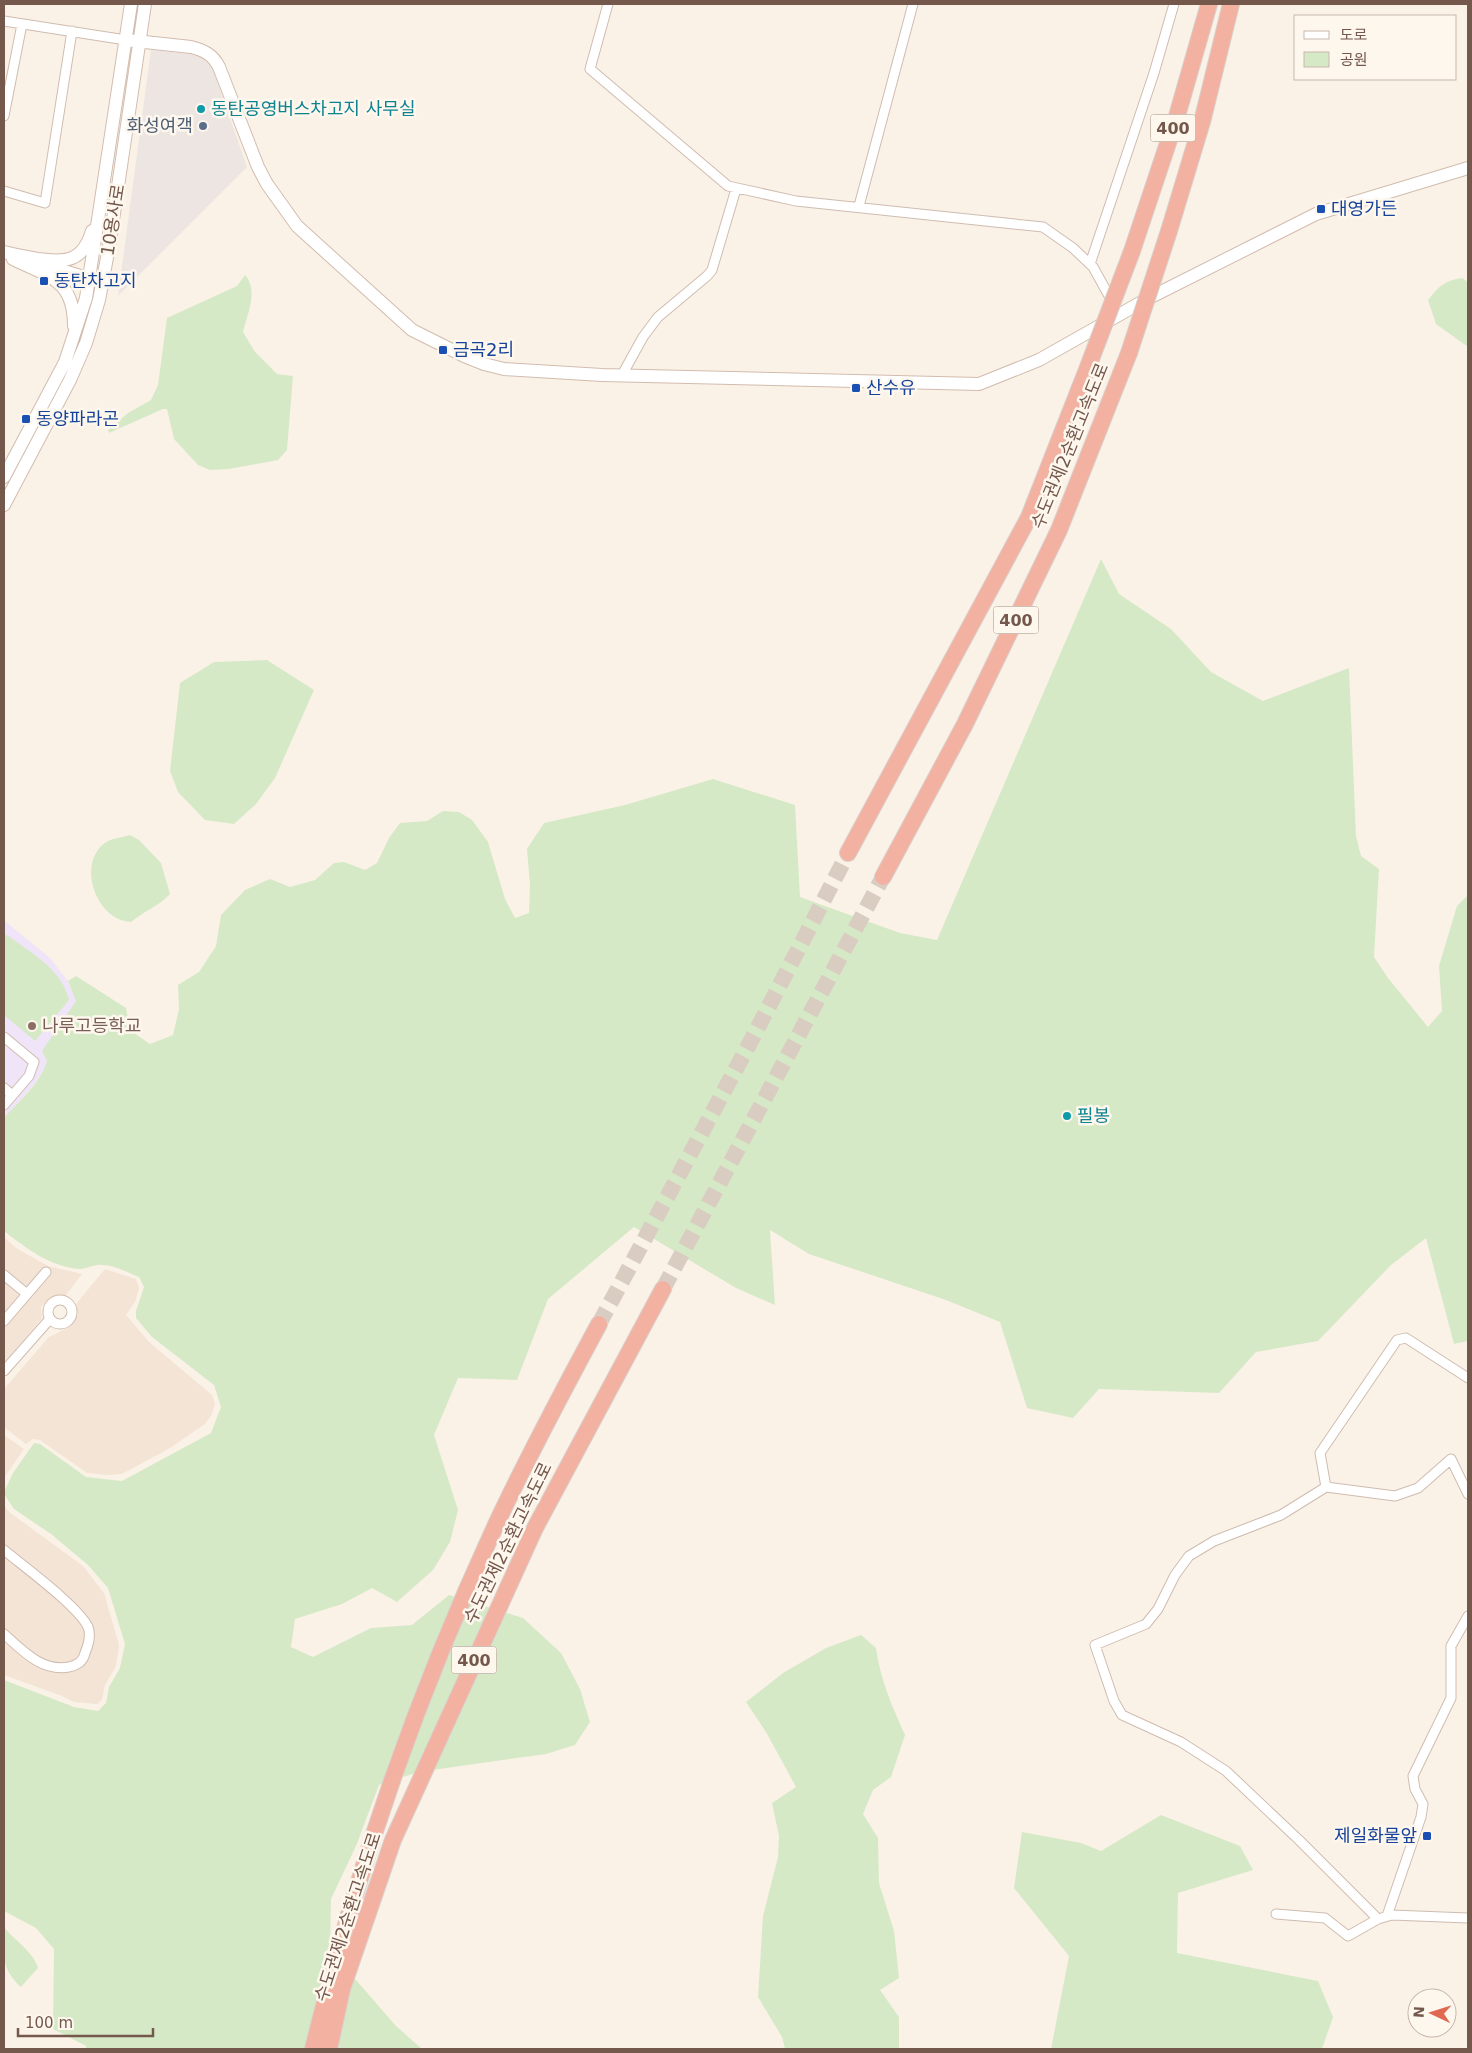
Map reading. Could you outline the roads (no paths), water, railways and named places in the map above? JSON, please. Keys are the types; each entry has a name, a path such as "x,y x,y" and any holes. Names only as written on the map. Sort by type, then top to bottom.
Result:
{"highway":[{"name":"수도권제2순환고속도로","path":"848,853 1029,517 1132,251 1176,116 1209,4"},
{"name":"수도권제2순환고속도로","path":"883,877 964,724 1060,530 1129,353 1169,232 1202,122 1231,4"},
{"name":"수도권제2순환고속도로","path":"329,2049 342,1989 393,1840 535,1528 663,1289"},
{"name":"수도권제2순환고속도로","path":"313,2049 331,1974 368,1852 420,1707 465,1594 500,1516 599,1324"}],"street":[{"name":"10용사로","path":"4,477 65,362 97,281 109,153 131,4"},
{"name":"10용사로","path":"4,505 70,380 86,343 144,4"},
{"path":"608,4 590,69 728,186 796,201 859,206 1043,227 1090,264 1120,314"},
{"path":"859,206 913,4"},
{"path":"1090,264 1154,73 1174,4"},
{"path":"4,21 126,40 192,47 202,49 211,55 219,67 258,167 288,215 412,330 464,356 504,369 622,375 979,384 1039,360 1120,314 1316,214 1468,168"},
{"path":"4,116 22,24"},
{"path":"4,191 45,203 72,31"},
{"path":"4,253 57,261 67,260 81,252 88,244 100,176 109,153"},
{"path":"622,375 658,317 712,270 736,189"},
{"path":"4,253 97,281"},
{"path":"4,253 63,286 73,305 74,327 72,341"},
{"path":"4,1036 34,1062 29,1076 4,1105"},
{"path":"4,1088 12,1095"},
{"path":"4,1321 46,1272"},
{"path":"4,1275 27,1294"},
{"path":"4,1371 50,1320"},
{"path":"1326,1487 1320,1453 1397,1340 1406,1338 1468,1378"},
{"path":"1382,1918 1226,1771 1181,1742 1122,1715 1114,1701 1095,1645 1146,1624 1158,1609 1174,1575 1189,1556 1214,1541 1281,1515 1326,1487 1395,1496 1418,1488 1451,1459 1468,1494"},
{"path":"4,1550 79,1613 88,1629 88,1644 84,1658 77,1665 64,1668 47,1667 31,1658 4,1634"},
{"path":"1382,1918 1422,1817 1423,1804 1415,1789 1413,1776 1451,1698 1451,1646 1468,1616"},
{"path":"1276,1914 1325,1918 1348,1936 1382,1918 1392,1915 1468,1918"}],"tunnel":[{"path":"599,1324 753,1037 848,853"},
{"path":"663,1289 883,877"}],"place":[{"name":"동탄공영버스차고지 사무실","path":"201,109"},
{"name":"화성여객","path":"203,126"},
{"name":"대영가든","path":"1321,209"},
{"name":"동탄차고지","path":"44,281"},
{"name":"금곡2리","path":"443,350"},
{"name":"산수유","path":"856,388"},
{"name":"동양파라곤","path":"26,419"},
{"name":"나루고등학교","path":"32,1026"},
{"name":"필봉","path":"1067,1116"},
{"name":"제일화물앞","path":"1427,1836"}]}
